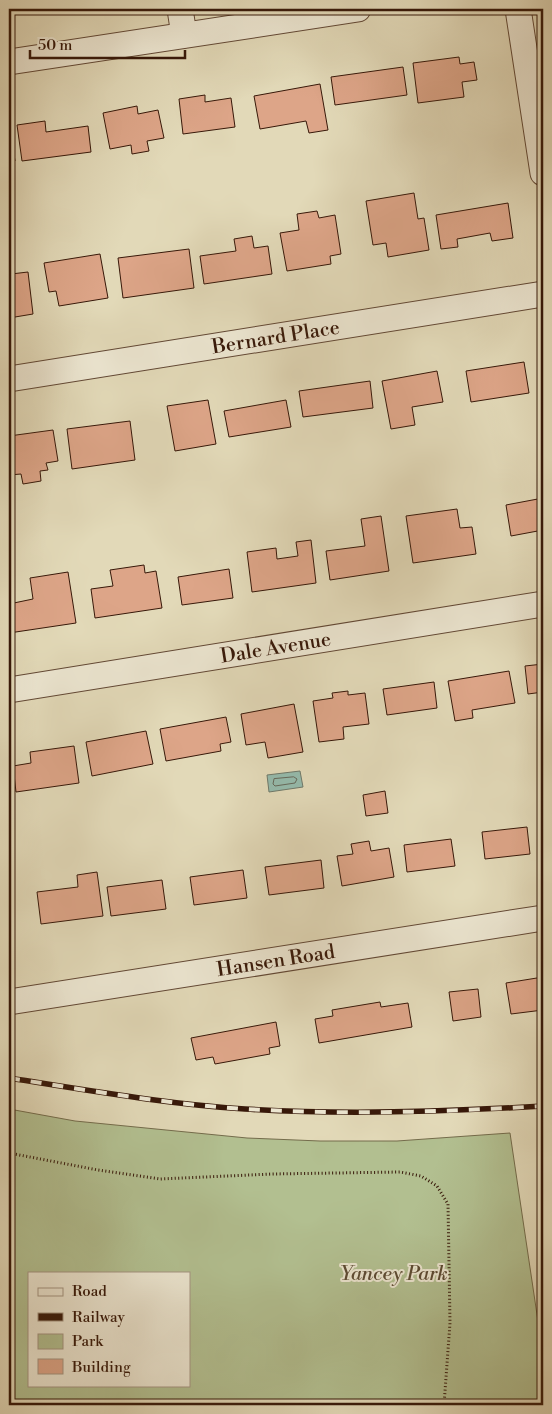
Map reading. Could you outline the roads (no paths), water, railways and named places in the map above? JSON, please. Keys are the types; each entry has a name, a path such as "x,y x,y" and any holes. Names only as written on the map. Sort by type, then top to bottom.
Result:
{"street":[{"path":"180,9 184,35"},
{"path":"9,62 358,9"},
{"path":"518,9 543,173"},
{"name":"Bernard Place","path":"9,379 543,294"},
{"name":"Dale Avenue","path":"9,690 543,604"},
{"name":"Hansen Road","path":"9,1002 543,918"}],"water":[{"path":"300,771 303,787 269,792 267,775"}],"railway":[{"path":"9,1078 156,1100 215,1107 282,1111 394,1112 543,1106"}],"park label":[{"name":"Yancey Park","path":"394,1273"}]}
